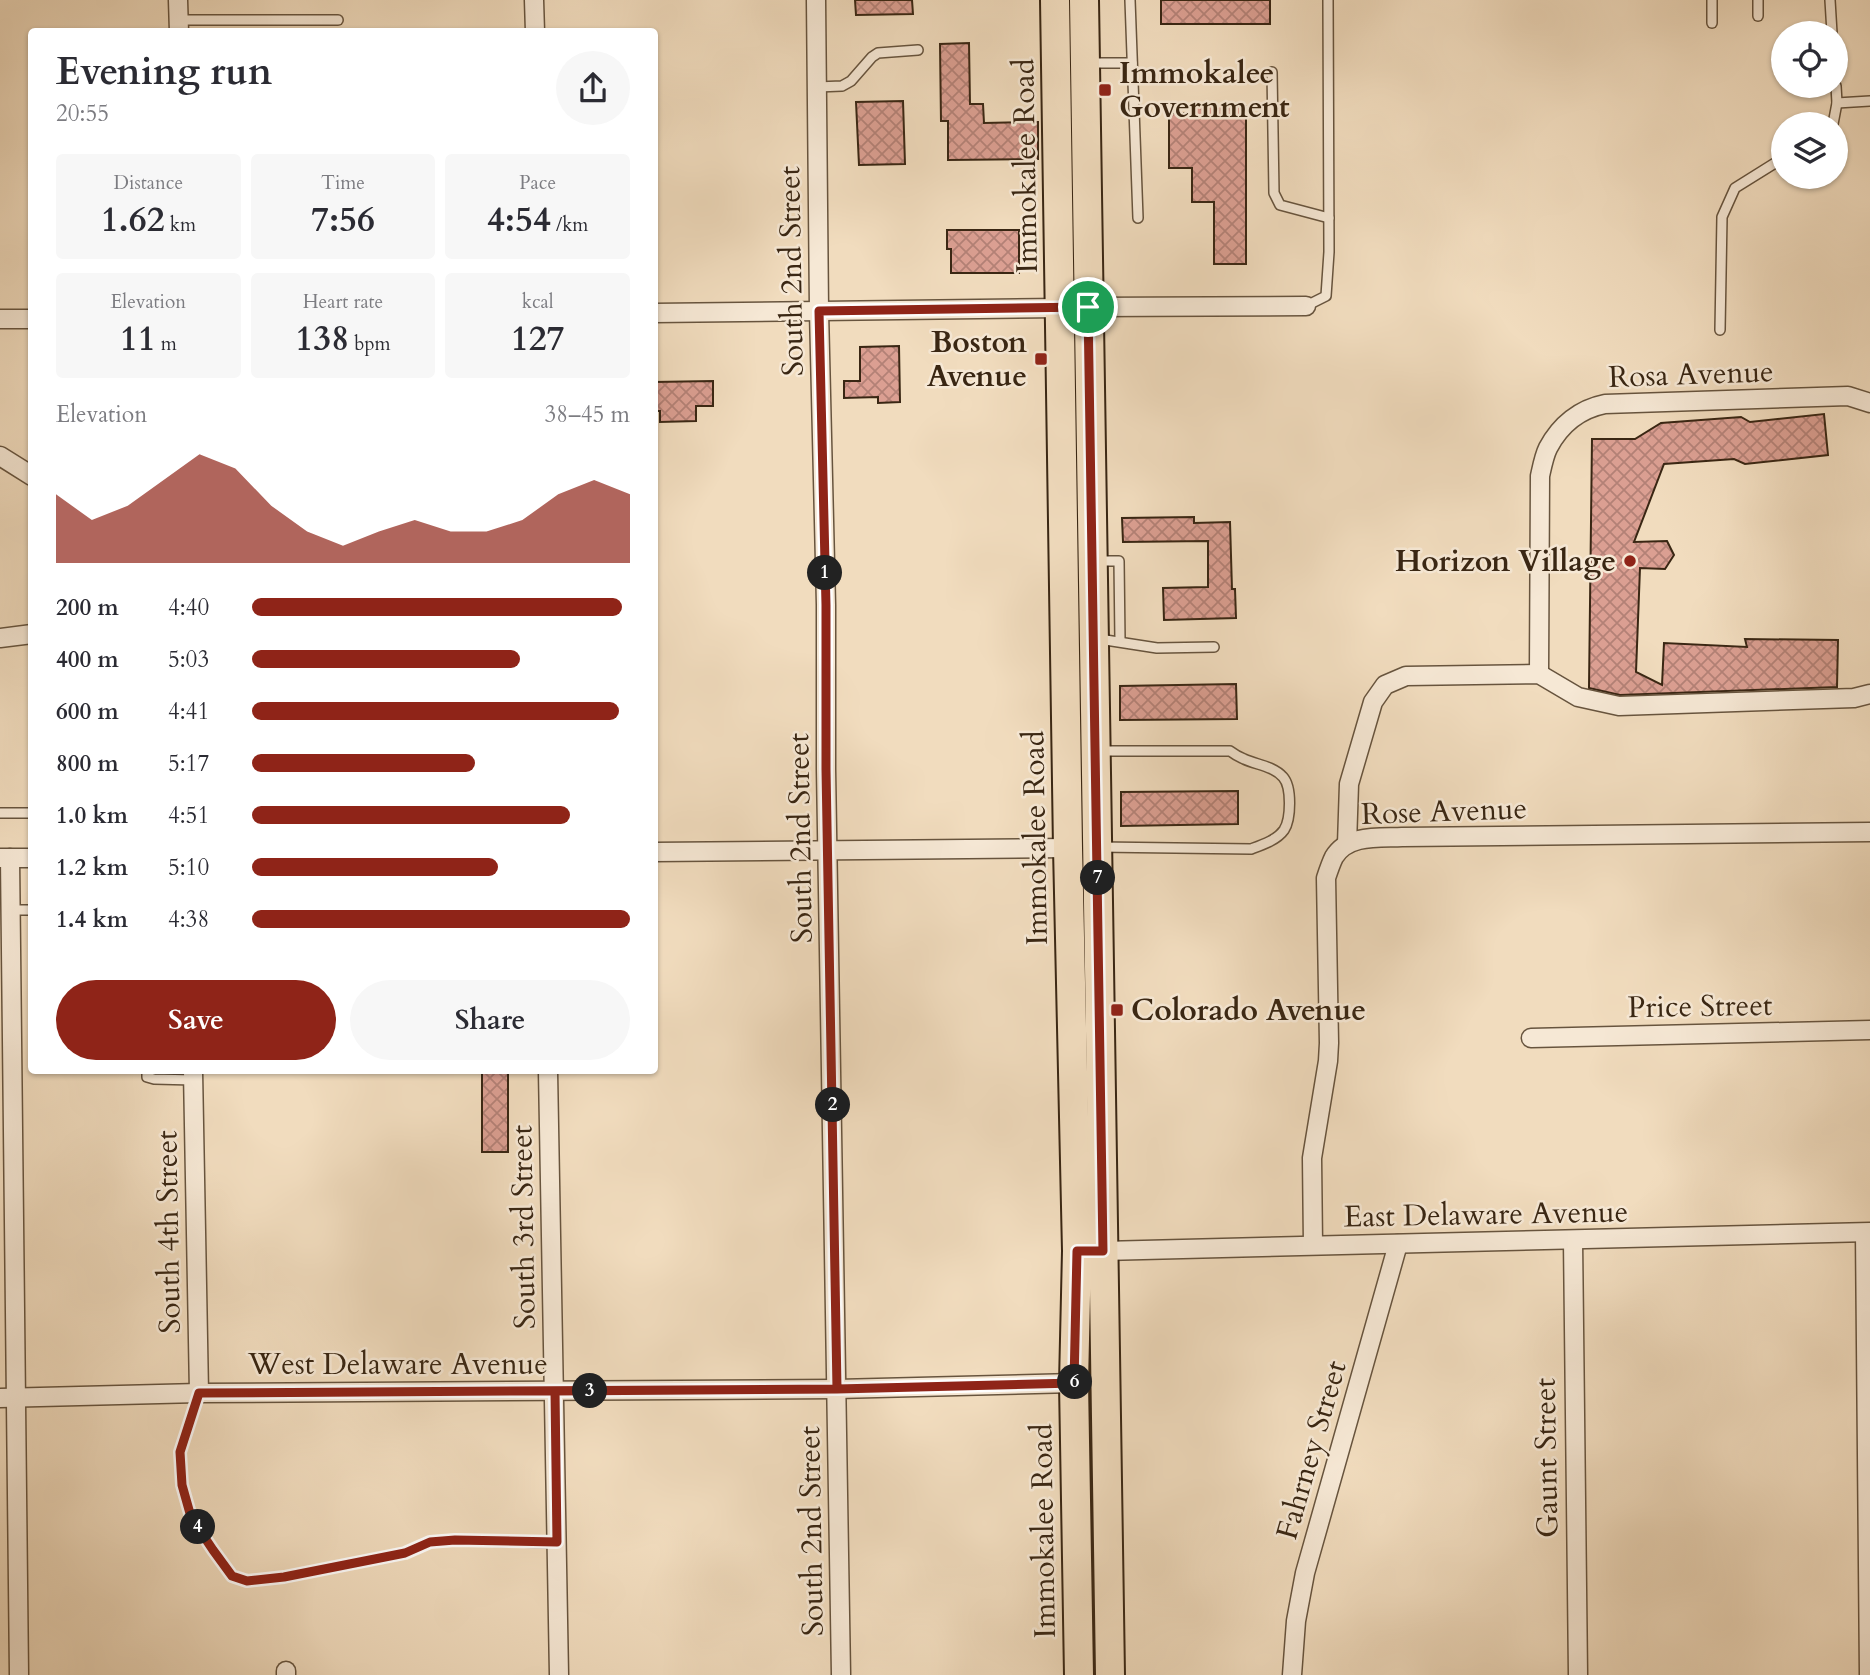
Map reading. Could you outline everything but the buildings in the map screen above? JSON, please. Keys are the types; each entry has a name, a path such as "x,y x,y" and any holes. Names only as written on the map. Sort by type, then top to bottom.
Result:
{"main road":[{"name":"Immokalee Road","path":"1055,0 1068,848 1090,1251 1105,1383 1110,1675"},
{"name":"Immokalee Road","path":"1079,1675 1074,1383 1090,1251 1098,847 1096,751 1107,640 1092,561 1084,0"},
{"path":"1056,48 1085,56"},
{"path":"1060,308 1088,307"},
{"path":"1068,848 1098,847"},
{"path":"1074,1383 1105,1383"}],"street":[{"path":"178,0 178,26"},
{"path":"534,0 535,28"},
{"name":"South 2nd Street","path":"817,0 819,311 826,605 826,769 841,1675"},
{"path":"1088,307 1306,306"},
{"path":"658,313 1060,308"},
{"path":"0,319 28,319"},
{"name":"Rosa Avenue","path":"1539,674 1540,476 1547,449 1564,425 1590,407 1605,404 1848,396 1870,403"},
{"path":"0,456 28,474"},
{"path":"0,638 28,634"},
{"path":"1347,844 1349,784 1373,702 1385,685 1406,676 1539,674 1578,697 1619,706 1854,698 1870,694"},
{"name":"Rose Avenue","path":"1312,1245 1312,1158 1329,1043 1325,878 1335,856 1347,844 1362,839 1402,836 1870,832"},
{"path":"658,852 1068,848"},
{"path":"19,1675 8,1397 10,910 5,858 28,858"},
{"name":"Price Street","path":"1531,1038 1870,1030"},
{"name":"South 3rd Street","path":"548,1074 559,1675"},
{"name":"South 4th Street","path":"193,1075 199,1393"},
{"path":"1868,1232 1869,1675"},
{"name":"East Delaware Avenue","path":"1090,1251 1868,1232"},
{"name":"Gaunt Street","path":"1573,1240 1578,1675"},
{"name":"Fahrney Street","path":"1292,1675 1296,1621 1305,1573 1398,1244"},
{"name":"West Delaware Avenue","path":"8,1397 199,1393 837,1389 1074,1383"}],"lane":[{"path":"1129,0 1138,218"},
{"path":"1306,306 1326,296 1329,218 1328,0"},
{"path":"1712,0 1712,23"},
{"path":"1758,0 1758,16"},
{"path":"1830,0 1831,21"},
{"path":"178,26 338,20"},
{"path":"817,87 842,86 851,81 878,53 918,50"},
{"path":"1085,56 1132,62"},
{"path":"1272,72 1274,193 1280,205 1329,218"},
{"path":"1835,112 1837,98"},
{"path":"1837,103 1870,101"},
{"path":"1720,330 1722,217 1735,188 1771,166"},
{"path":"1107,640 1157,648 1214,647"},
{"path":"1096,751 1230,751 1268,767 1283,777 1289,788 1289,807 1284,830 1268,843 1251,849 1098,847"},
{"path":"0,813 28,813"},
{"path":"10,910 28,910"},
{"path":"147,1074 147,1077 154,1079 193,1075"},
{"path":"199,1393 180,1452 182,1485 191,1517 232,1576 247,1581 284,1577 405,1553 430,1542 557,1542"}],"place":[{"name":"Immokalee Government","path":"1105,90"},
{"name":"Boston Avenue","path":"1041,359"},
{"name":"Horizon Village","path":"1630,561"},
{"name":"Colorado Avenue","path":"1117,1010"}],"route":[{"path":"1088,307 819,311 837,1389 199,1393 180,1452 182,1485 191,1517 232,1576 247,1581 284,1577 379,1560 430,1542 557,1542 555,1391 837,1389 1074,1383 1077,1251 1103,1251 1088,307"}]}
